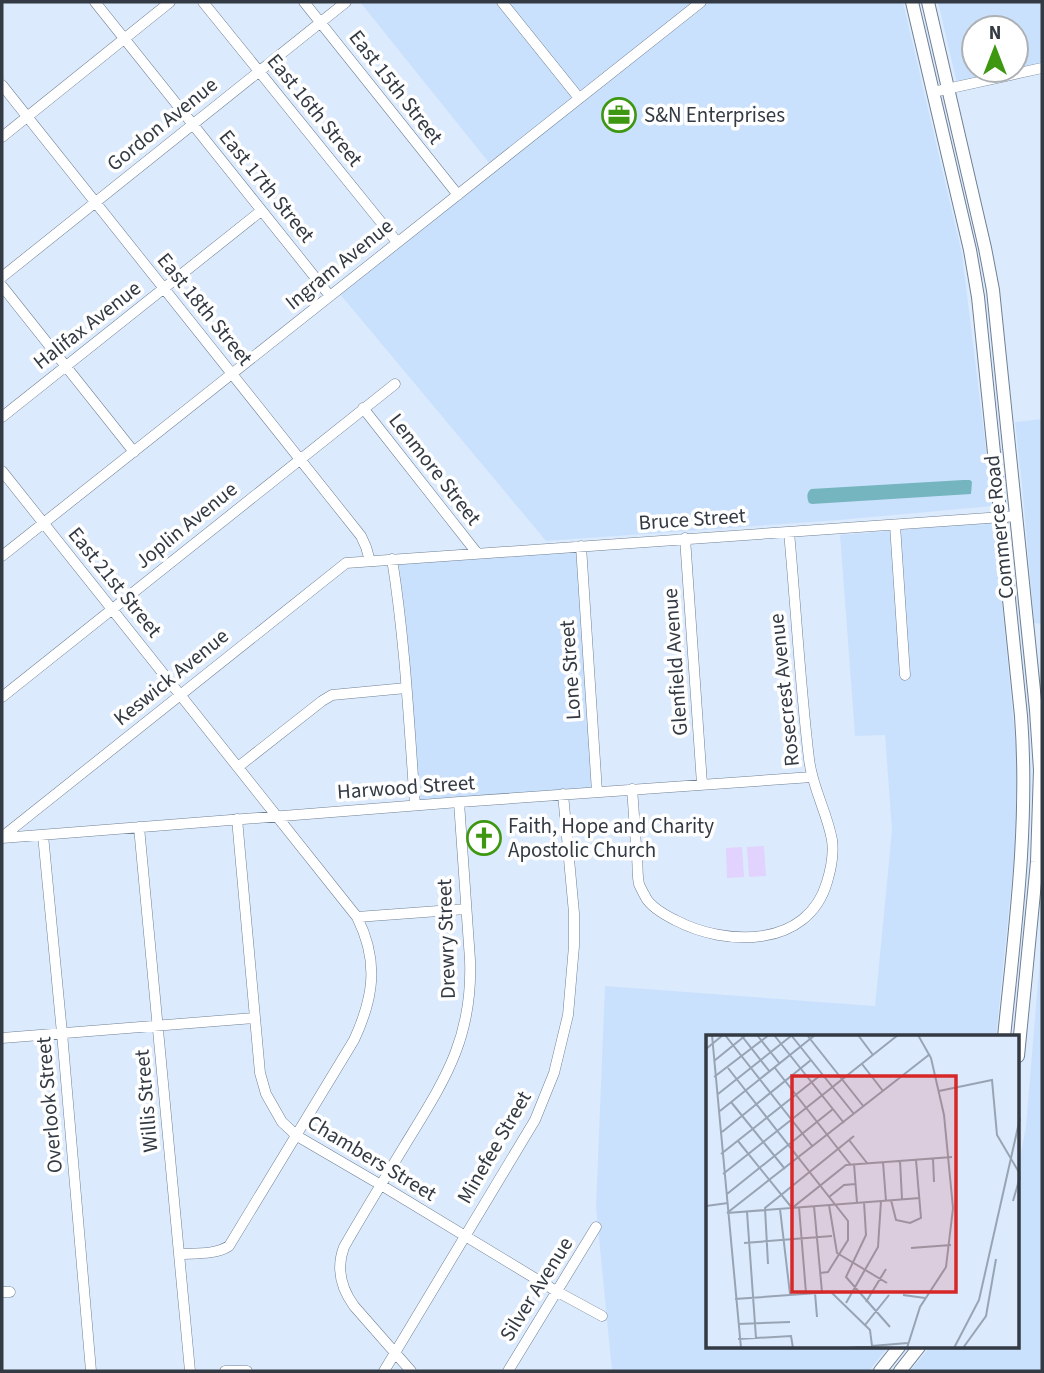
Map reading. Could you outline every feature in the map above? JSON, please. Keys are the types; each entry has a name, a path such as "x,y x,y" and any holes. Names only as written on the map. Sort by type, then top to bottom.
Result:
{"main road":[{"name":"Commerce Road","path":"912,2 970,250 978,297 1021,716 1024,776 1021,872 1004,1035"},
{"name":"Commerce Road","path":"928,2 991,277 1036,710 1040,783 1037,872 1020,1037"},
{"path":"880,1371 898,1348"},
{"path":"900,1371 918,1348"}],"street":[{"name":"East 17th Street","path":"95,2 330,296"},
{"path":"2,136 170,2"},
{"name":"East 16th Street","path":"203,2 397,242"},
{"name":"East 15th Street","path":"304,2 458,195"},
{"name":"Gordon Avenue","path":"2,277 346,2"},
{"path":"502,2 579,98"},
{"name":"Ingram Avenue","path":"2,556 701,2"},
{"path":"933,92 1042,68"},
{"name":"East 18th Street","path":"2,85 361,536 370,561"},
{"name":"Halifax Avenue","path":"2,417 261,211"},
{"path":"2,286 134,452"},
{"name":"Joplin Avenue","path":"2,697 395,384"},
{"name":"Lenmore Street","path":"363,408 477,553"},
{"name":"East 21st Street","path":"2,471 357,917"},
{"name":"Bruce Street","path":"370,561 1017,516"},
{"path":"895,525 905,675"},
{"name":"Rosecrest Avenue","path":"632,789 639,883 648,901 664,915 696,929 732,937 771,935 806,917 818,904 827,885 832,864 832,841 809,761 789,532"},
{"name":"Glenfield Avenue","path":"685,538 702,784"},
{"name":"Lone Street","path":"581,546 597,792"},
{"path":"392,559 407,688 415,805"},
{"name":"Keswick Avenue","path":"2,837 343,564 370,561"},
{"path":"238,767 332,695 407,688"},
{"name":"Harwood Street","path":"2,837 812,777"},
{"name":"Minefee Street","path":"384,1371 541,1108 554,1073 566,1030 574,929 563,794"},
{"name":"Drewry Street","path":"395,1354 347,1296 341,1278 342,1253 444,1081 460,1042 468,1013 470,986 459,802"},
{"name":"Chambers Street","path":"237,819 262,1084 282,1122 297,1136 602,1316"},
{"name":"Willis Street","path":"139,827 190,1371"},
{"name":"Overlook Street","path":"43,835 91,1371"},
{"path":"179,1254 217,1251 229,1246 354,1040 372,987 367,947 357,917 466,909"},
{"path":"2,1038 254,1018"},
{"name":"Silver Avenue","path":"508,1371 596,1227"},
{"path":"395,1354 411,1371"},
{"path":"225,1371 247,1371"}],"shaded area":[{"path":"360,2 903,2 962,254 993,506 546,541 339,293 494,169"},
{"path":"938,2 1042,2 1042,63 1030,66 1030,14 960,14 960,82 957,83"},
{"path":"1042,419 1042,624 1034,623 1015,422"},
{"path":"970,480 971,494 812,504 807,497 811,489"},
{"path":"994,522 1018,767 1015,849 996,1035 706,1035 706,1348 887,1348 869,1371 612,1371 596,1207 605,986 875,1006 892,830 885,735 855,736 840,535"},
{"path":"581,546 597,792 415,805 394,559"},
{"path":"764,846 766,876 749,877 747,847"},
{"path":"742,847 744,877 727,878 726,848"},
{"path":"1042,933 1042,1371 910,1371 929,1348 1020,1348 1020,1159 1026,1126"}],"place":[{"name":"S&N Enterprises","path":"619,115"},
{"name":"Faith, Hope and Charity Apostolic Church","path":"484,838"}]}
